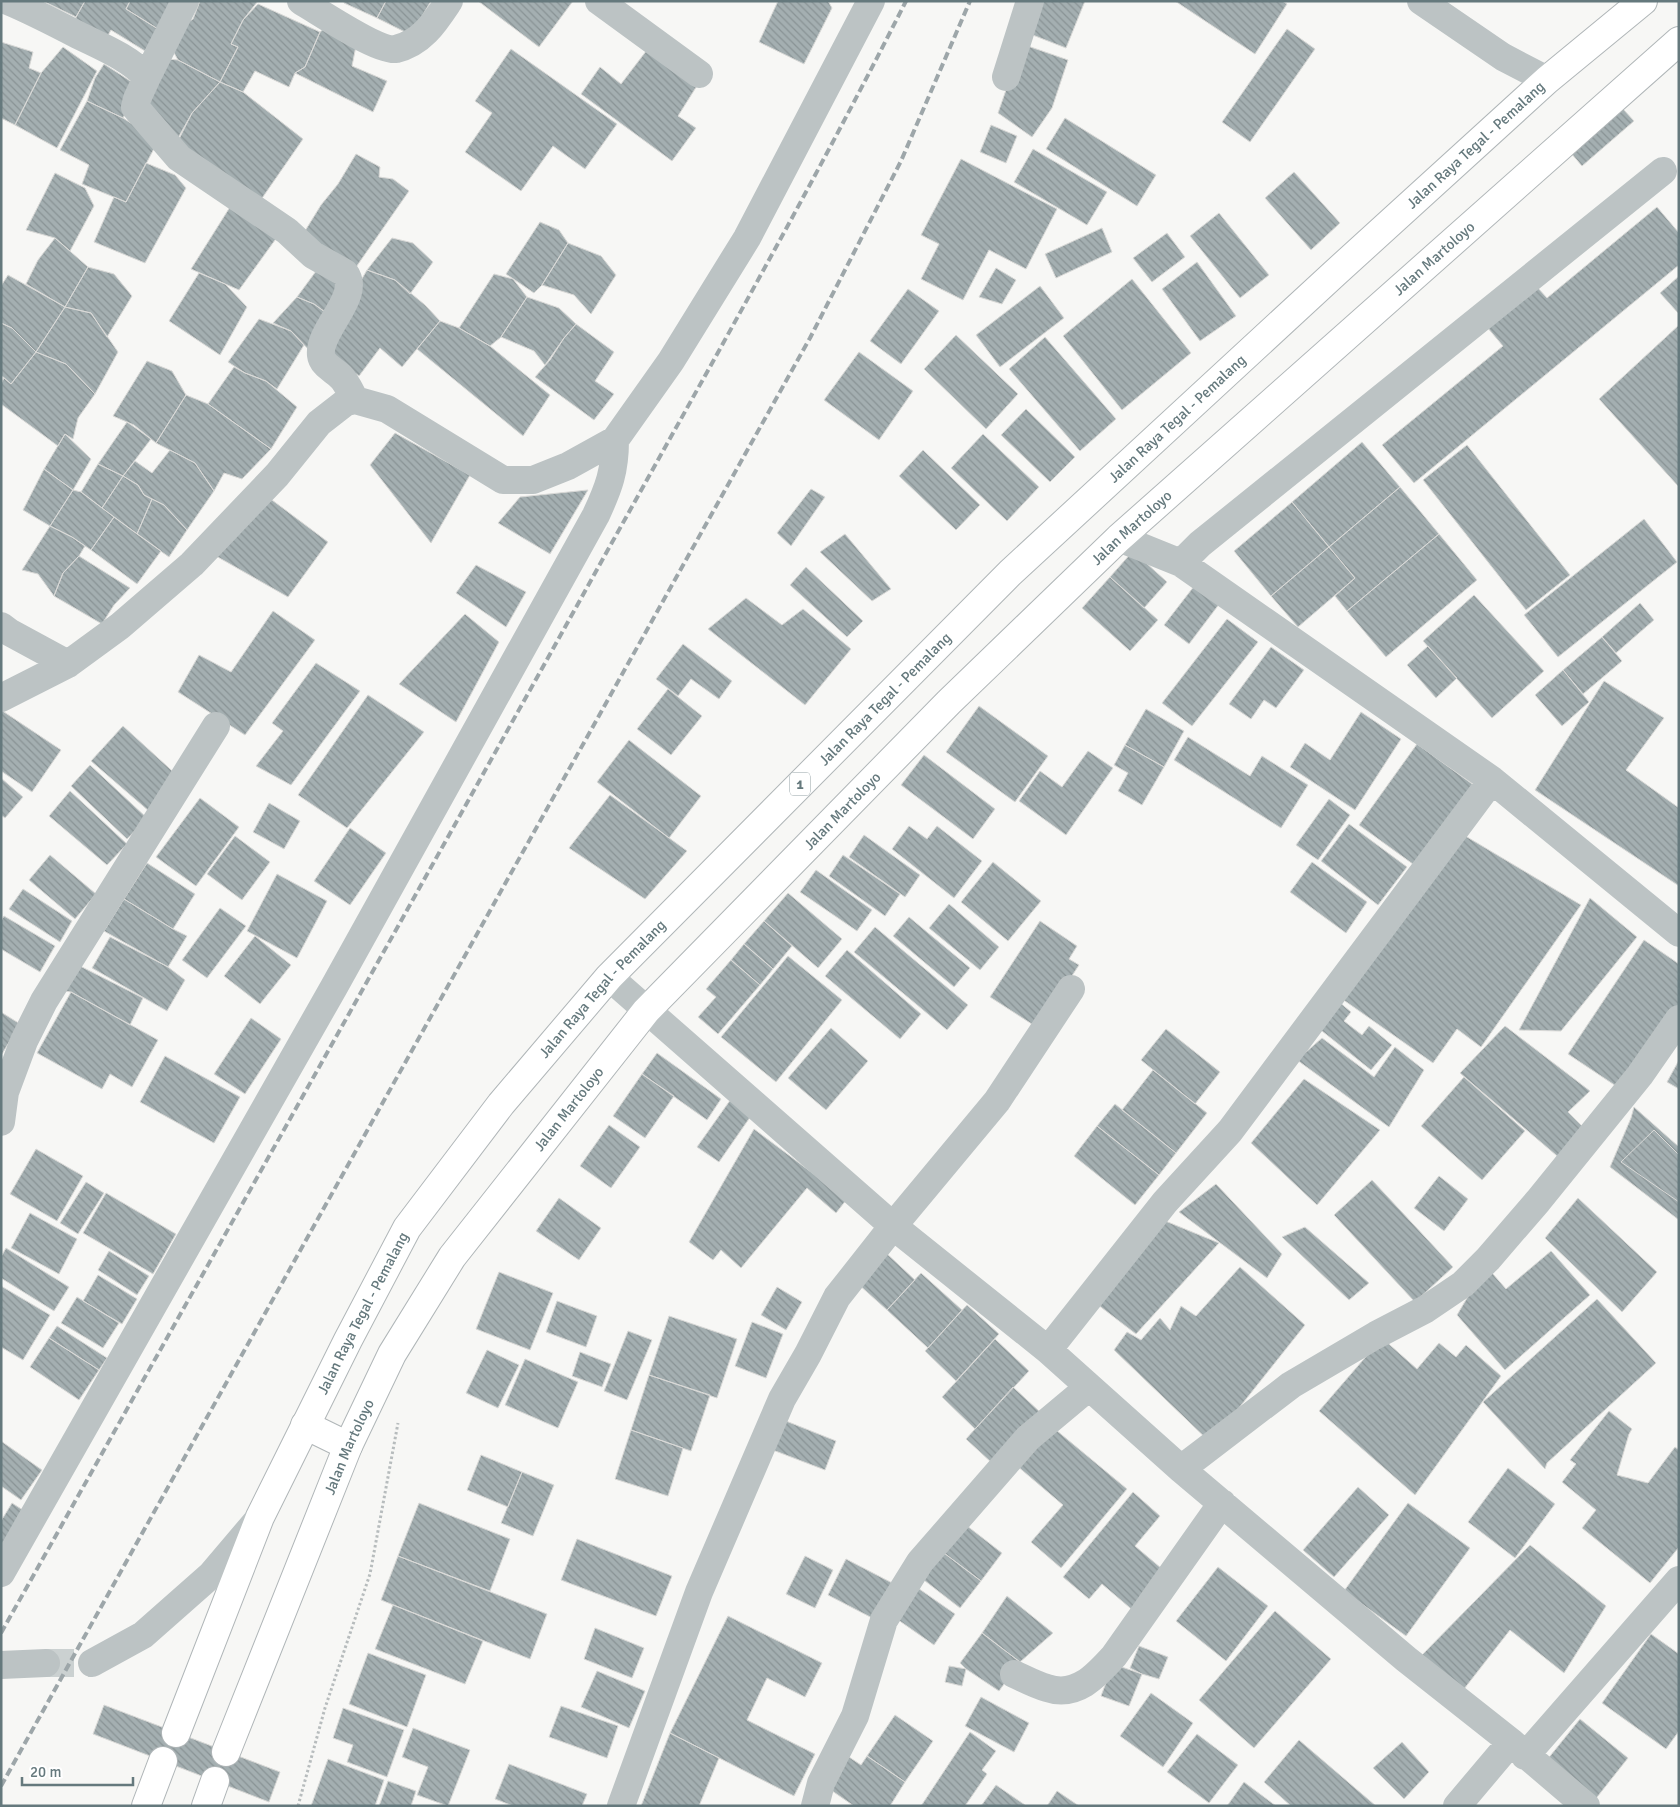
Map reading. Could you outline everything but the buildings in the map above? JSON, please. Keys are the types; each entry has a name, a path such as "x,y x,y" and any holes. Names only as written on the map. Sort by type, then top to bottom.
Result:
{"highway":[{"name":"Jalan Raya Tegal - Pemalang","path":"176,1733 260,1517 352,1331 408,1228 501,1104 609,977 1010,574 1547,80 1643,1"},
{"name":"Jalan Martoloyo","path":"226,1752 348,1446 392,1354 452,1257 646,1010 949,702 1119,538 1679,41"},
{"path":"305,1425 348,1446"},
{"path":"146,1806 164,1761"}],"street":[{"path":"8,1 26,8 105,48 128,61 147,77"},
{"path":"185,1 147,77 137,99 136,107 179,158 286,230 314,255 344,273 348,278 349,289 322,343 321,356 325,363 342,378 355,400"},
{"path":"301,1 374,44 394,49 415,42 434,24 449,1"},
{"path":"599,1 699,74"},
{"path":"1006,77 1030,1"},
{"path":"1421,1 1503,57 1547,80"},
{"path":"1,698 68,664 120,626 192,564 277,475 319,423 346,402 355,400 387,410 503,480 532,480 568,466 614,440 671,361 747,238 861,6"},
{"path":"1181,563 1200,544 1663,171"},
{"path":"1,1573 338,978 596,515 610,486 614,462 614,440"},
{"path":"1119,538 1181,563 1492,780 1679,933"},
{"path":"1,626 68,664"},
{"path":"1,1122 5,1092 24,1041 44,1001 216,726"},
{"path":"1048,1350 1165,1202 1230,1131 1492,780"},
{"path":"609,977 892,1226 1048,1350 1181,1469 1406,1659 1586,1806"},
{"path":"621,1806 699,1592 782,1399 808,1354 837,1297 892,1226 997,1101 1070,989"},
{"path":"1181,1469 1291,1385 1426,1309 1462,1284 1488,1259 1538,1202 1640,1075 1679,1019"},
{"path":"815,1806 821,1783 855,1716 884,1620 920,1562 1028,1438 1089,1387"},
{"path":"1014,1674 1048,1689 1064,1691 1083,1685 1095,1676 1114,1656 1222,1503"},
{"path":"92,1663 143,1635 211,1575 260,1517"},
{"path":"1457,1806 1518,1749 1679,1580"},
{"path":"1,1665 46,1663"}],"path":[{"path":"298,1806 325,1708 370,1574 400,1415"}],"tunnel":[{"path":"46,1663 92,1663"}],"railway":[{"path":"1,1633 704,378 827,153 906,1"},
{"path":"1,1786 810,338 901,161 970,1"}]}
